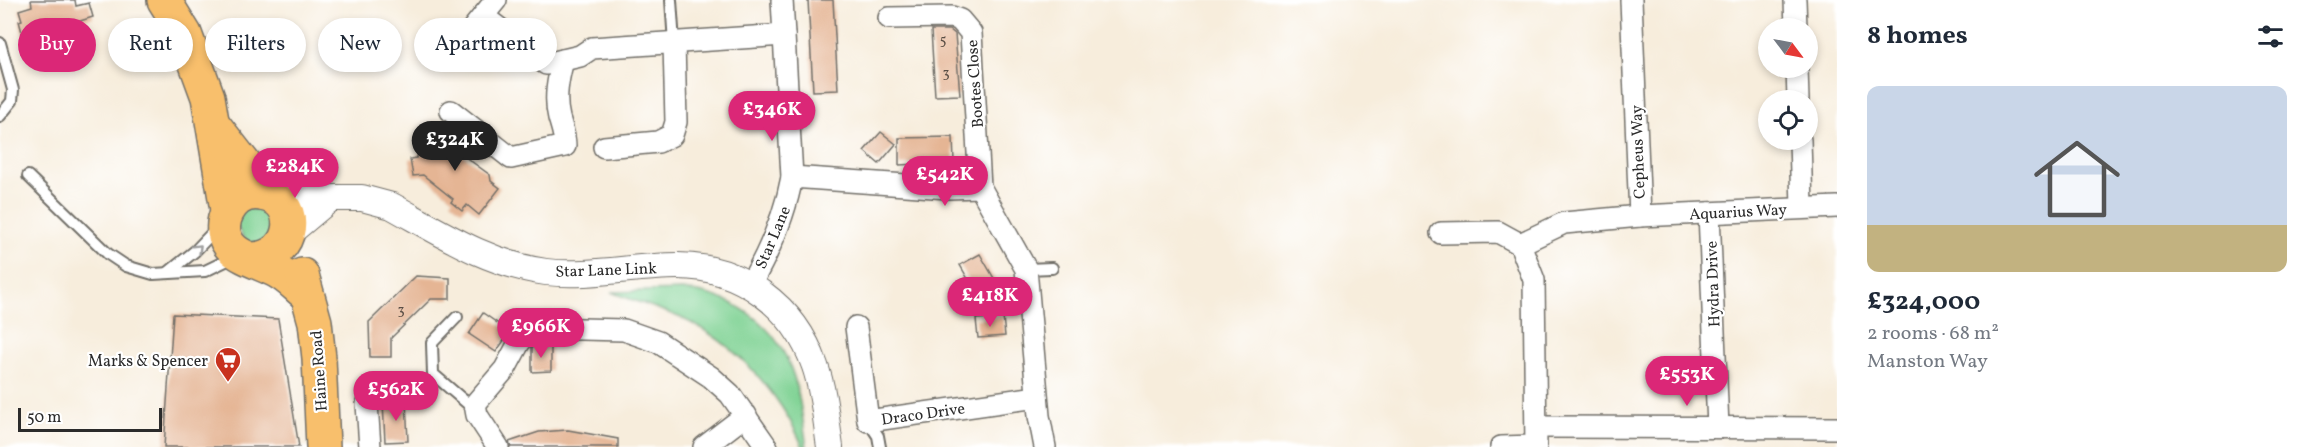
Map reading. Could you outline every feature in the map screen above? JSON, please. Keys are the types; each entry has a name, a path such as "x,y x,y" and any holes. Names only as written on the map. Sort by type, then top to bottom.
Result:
{"main road":[{"name":"Haine Road","path":"164,0 185,34 208,97 219,166 225,188 226,240 246,257"},
{"name":"Haine Road","path":"214,124 270,197 288,216 287,238 299,263 315,322 323,447"},
{"path":"226,215 243,196 253,193 270,197"},
{"path":"246,257 272,255 287,238"},
{"path":"246,257 280,273 307,295"}],"street":[{"path":"496,0 483,16 546,64 580,56 592,48 784,35"},
{"name":"Star Lane","path":"782,0 792,177 788,201 779,227 750,285 779,306 809,350 820,384 830,447"},
{"name":"Cepheus Way","path":"1520,244 1564,223 1640,216 1631,0"},
{"path":"1795,0 1796,18"},
{"name":"Bootes Close","path":"889,18 952,17 960,20 971,33 980,187"},
{"path":"604,147 658,142 672,135 676,122 674,43"},
{"path":"451,111 511,158 565,146 564,130 559,117 557,84 563,60"},
{"path":"1800,150 1803,207"},
{"path":"792,177 948,188 980,187 1026,269 1037,397 1045,447"},
{"name":"Star Lane Link","path":"270,197 296,194 331,198 362,198 392,206 477,252 529,269 568,273 676,266 695,267 733,276 750,285"},
{"path":"287,238 331,198"},
{"name":"Aquarius Way","path":"1640,216 1837,207"},
{"name":"Hydra Drive","path":"1709,213 1718,426"},
{"path":"1441,233 1498,232 1520,244 1534,280 1536,440"},
{"name":"Draco Drive","path":"856,327 868,422 1037,397"},
{"path":"498,447 475,410 475,404 505,369 519,343 530,330 539,328 608,328 636,333 668,348 711,377 730,394 767,447"},
{"path":"367,404 370,447"},
{"path":"704,447 746,415"},
{"path":"1501,447 1536,440 1718,426 1837,428"}],"lane":[{"path":"671,0 674,43"},
{"path":"0,43 13,90 12,101 0,116"},
{"path":"28,176 108,254 126,266 153,274 205,272 246,257"},
{"path":"169,272 195,251 226,215"},
{"path":"1026,269 1052,268"},
{"path":"457,317 432,343 433,374 475,410"},
{"path":"868,422 878,436 880,447"}],"green space":[{"path":"241,207 274,212 273,239 248,246 233,220"},
{"path":"682,290 719,298 735,305 751,315 776,340 786,356 796,383 807,447 803,447 782,407 769,389 754,371 720,341 681,318 611,292"}],"building":[{"path":"31,0 75,0 76,6 89,3 93,17 21,18 19,10 32,6"},
{"path":"808,0 833,0 838,90 813,91"},
{"path":"931,30 950,30 955,34 960,95 935,96"},
{"path":"454,129 469,141 462,149 466,153 464,156 490,175 491,181 500,188 479,215 467,205 462,211 451,202 453,199 423,175 413,176 410,159 416,158 438,131 447,138"},
{"path":"881,132 896,144 879,164 864,151"},
{"path":"953,137 954,162 899,165 899,138"},
{"path":"980,254 999,287 979,298 960,265"},
{"path":"416,276 450,278 450,299 431,299 391,338 391,357 370,357 369,322"},
{"path":"483,313 510,332 496,352 469,334"},
{"name":"Marks & Spencer","path":"173,314 278,319 299,447 164,447"},
{"path":"1003,317 1005,336 978,338 976,319"},
{"path":"532,347 551,347 551,371 532,372"},
{"path":"406,401 408,441 385,442 383,402"},
{"path":"568,430 618,439 618,447 511,447 509,442 539,432"}],"place":[{"name":"Marks & Spencer","path":"228,383"}]}
